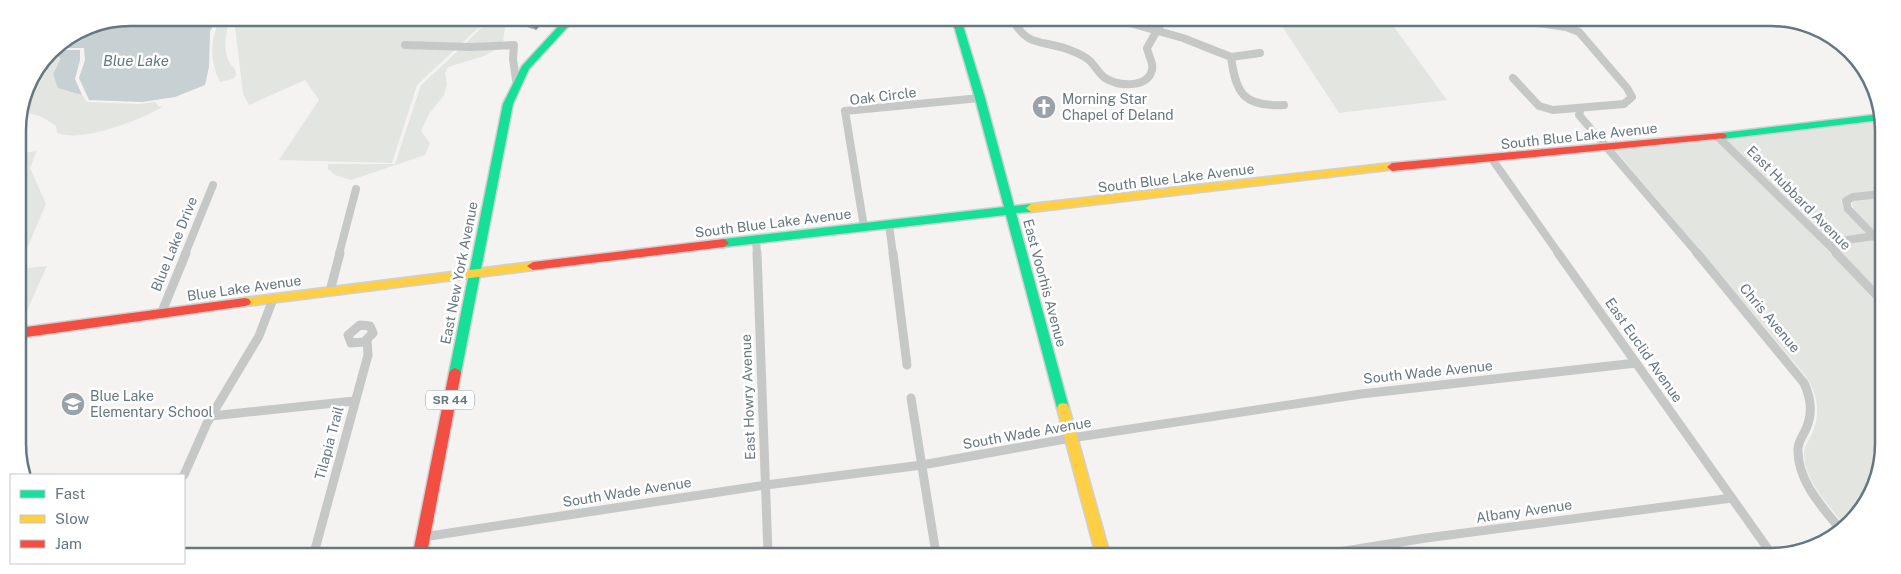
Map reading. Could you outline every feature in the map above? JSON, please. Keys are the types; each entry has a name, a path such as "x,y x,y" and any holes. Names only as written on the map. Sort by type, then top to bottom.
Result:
{"main road":[{"name":"East New York Avenue","path":"421,548 505,114 516,80 531,58 563,26"},
{"name":"East Voorhis Avenue","path":"958,26 980,98 1100,548"},
{"name":"South Blue Lake Avenue","path":"474,274 756,239 1011,212 1386,168 1718,137 1874,118"},
{"name":"Blue Lake Avenue","path":"26,332 330,291 474,274"}],"street":[{"path":"1015,26 1017,30 1031,42 1062,47 1086,56 1101,75 1108,80 1129,84 1146,79 1151,72 1152,65 1147,48 1160,26"},
{"path":"1138,26 1183,38 1231,57 1260,53"},
{"path":"1513,78 1539,106 1553,110 1580,110 1624,104 1632,97 1627,88 1579,32 1559,26"},
{"path":"405,45 471,47 514,45 512,59 516,80"},
{"path":"1231,57 1232,76 1237,87 1246,98 1265,107 1284,105"},
{"name":"Oak Circle","path":"864,227 844,111 980,98"},
{"name":"Chris Avenue","path":"1580,110 1579,115 1800,376 1806,386 1812,407 1808,425 1798,447 1799,462 1811,490 1836,524"},
{"name":"East Hubbard Avenue","path":"1718,137 1827,243 1875,295"},
{"name":"East Euclid Avenue","path":"1492,159 1767,548"},
{"name":"Blue Lake Drive","path":"161,314 213,185"},
{"path":"330,291 356,189"},
{"path":"1874,236 1848,209 1846,202 1853,197 1875,195"},
{"path":"889,225 907,364"},
{"path":"1827,243 1874,236"},
{"name":"East Howry Avenue","path":"756,239 768,548"},
{"path":"184,474 211,416 252,349 273,299"},
{"name":"Tilapia Trail","path":"315,548 368,355 367,340"},
{"name":"South Wade Avenue","path":"423,537 766,485 922,465 1071,438 1361,394 1636,363"},
{"path":"911,398 935,548"},
{"path":"211,416 354,401"},
{"name":"Albany Avenue","path":"1364,548 1426,538 1732,498"}],"shaded area":[{"path":"218,26 228,26 225,45 228,58 235,69 236,75 233,79 220,82 214,66 212,49"},
{"path":"235,26 482,26 417,85 392,163 279,160 319,100 305,80 249,105 243,94"},
{"path":"486,26 505,26 503,43 465,44"},
{"path":"1282,26 1393,26 1447,100 1339,113"},
{"path":"499,48 484,56 448,67 445,73 447,84 444,95 429,114 421,131 430,143 425,155 351,180 335,175 328,169 328,164 395,164 421,85 460,49"},
{"path":"57,57 62,58 53,74 82,95 87,102 139,104 155,102 158,106 163,107 126,124 96,133 81,135 57,133 56,126 44,118 28,113 28,110 37,84"},
{"path":"1874,121 1875,191 1850,194 1841,201 1844,209 1866,234 1828,239 1725,139"},
{"path":"1716,140 1822,244 1875,301 1874,457 1864,490 1849,512 1840,520 1812,482 1805,462 1804,452 1815,426 1817,404 1813,390 1805,375 1615,150"},
{"path":"37,151 30,168 46,204 26,251 26,153"},
{"path":"1875,198 1875,232 1854,209 1852,203 1857,200"},
{"path":"1872,240 1875,243 1875,288 1835,246"},
{"path":"47,266 26,312 26,268"}],"water":[{"name":"Blue Lake","path":"213,26 210,31 209,67 205,85 175,97 142,102 89,100 79,78 85,60 84,48 67,48 84,37 117,27"},
{"path":"64,50 80,50 80,60 75,79 82,95 58,88 53,74 61,58 57,57"}],"traffic: fast":[{"path":"455,373 508,104 525,68 564,26"},
{"path":"958,26 980,98 1063,408"},
{"path":"1722,136 1874,118"},
{"path":"724,243 1031,208"}],"traffic: slow":[{"path":"1031,208 1392,167"},
{"path":"245,302 533,266"},
{"path":"1063,408 1101,548"}],"traffic: jam":[{"path":"1392,167 1722,136"},
{"path":"533,266 724,243"},
{"path":"26,332 245,302"},
{"path":"421,548 455,373"}],"place":[{"name":"Morning Star Chapel of Deland","path":"1044,107"},
{"name":"Blue Lake Elementary School","path":"73,404"}]}
